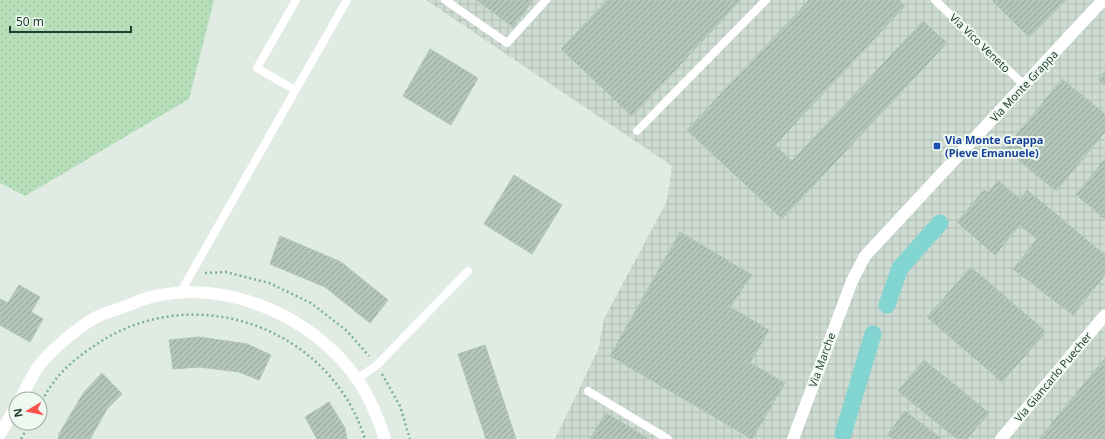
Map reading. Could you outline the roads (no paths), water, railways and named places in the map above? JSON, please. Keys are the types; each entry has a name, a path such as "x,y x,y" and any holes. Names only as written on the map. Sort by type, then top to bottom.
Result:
{"street":[{"name":"Via Monte Grappa","path":"852,281 861,263 872,249 1103,0"},
{"name":"Via Marche","path":"793,439 852,281"},
{"path":"24,391 38,367 67,337 102,314 154,296 180,293 214,293 261,305 298,323 330,348 357,379 377,414 385,439"},
{"name":"Via Giancarlo Puecher","path":"1001,439 1105,315"},
{"path":"0,434 8,420"}],"lane":[{"path":"295,90 257,68 296,0"},
{"path":"180,293 347,0"},
{"path":"445,0 507,43 546,0"},
{"path":"637,131 766,0"},
{"name":"Via Vico Veneto","path":"935,0 1024,85"},
{"path":"357,379 377,365 468,271"},
{"path":"588,391 668,439"}],"waterway":[{"path":"887,305 900,268 940,223"},
{"path":"843,434 873,334"}],"place":[{"name":"Via Monte Grappa (Pieve Emanuele)","path":"937,146"}]}
